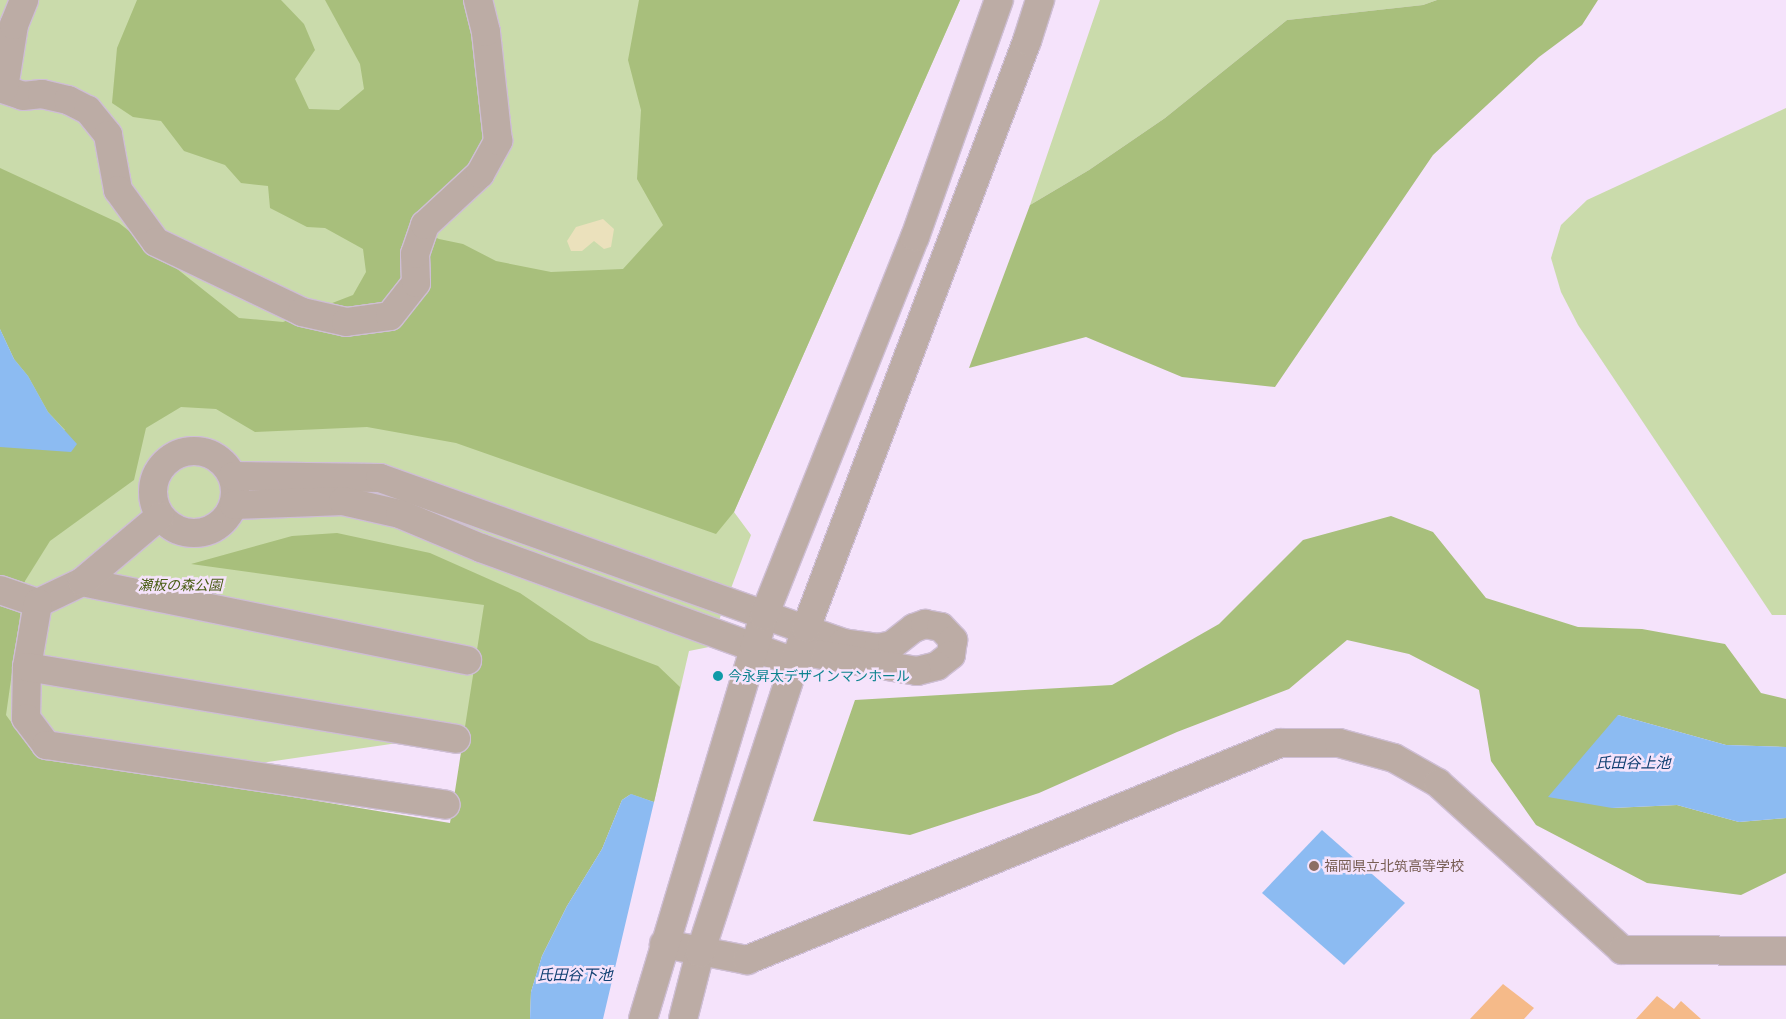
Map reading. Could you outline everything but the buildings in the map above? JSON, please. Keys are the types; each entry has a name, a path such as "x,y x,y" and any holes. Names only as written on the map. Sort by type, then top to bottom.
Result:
{"street":[{"path":"24,0 14,25 2,88 23,96 42,94 68,100 88,110 108,135 118,190 156,242 302,312 346,322 390,316 416,283 415,254 425,225 480,174 498,141 486,32 478,0"},
{"path":"644,1019 664,944 764,616 915,237 1000,0"},
{"path":"683,1019 700,953 800,647 1027,41 1040,0"},
{"path":"186,452 214,455 225,464 233,476 236,491 234,505 228,517 207,532 180,532 160,516 154,504 154,478 172,457 186,452"},
{"path":"233,476 380,478 764,616 800,647"},
{"path":"234,505 343,501 400,514 754,650 800,647"},
{"path":"0,590 38,603 82,582 160,516"},
{"path":"82,582 467,660"},
{"path":"38,603 27,667 26,718 46,745 446,805"},
{"path":"27,667 456,739"},
{"path":"664,944 700,953 747,960 1280,743 1340,743 1394,758 1438,783 1622,950 1786,951"}],"green space":[{"name":"瀬板の森公園","path":"0,0 960,0 734,512 751,535 709,647 689,651 654,802 432,738 233,767 40,768 0,787 0,447 10,445 14,359 0,329"},
{"path":"137,0 281,0 304,24 315,50 295,79 309,109 339,110 364,89 360,64 325,0 469,0 489,144 410,225 439,239 463,244 496,261 551,272 623,269 663,225 637,179 641,110 628,60 639,0 960,0 734,512 716,534 456,443 367,427 255,432 216,409 181,407 146,428 134,480 50,541 25,581 6,715 34,754 450,823 484,605 191,564 292,536 337,533 430,553 520,593 589,640 658,666 680,687 654,802 631,794 622,800 602,849 567,906 542,956 531,992 530,1019 0,1019 0,447 65,430 48,412 28,376 14,359 0,329 0,168 119,223 239,318 283,322 353,295 366,272 363,249 325,228 307,227 270,208 268,186 241,183 225,165 184,151 161,121 133,117 112,103 117,48"},
{"path":"1100,0 1437,0 1423,5 1287,20 1165,118 1089,170 1030,205"},
{"path":"1437,0 1598,0 1582,25 1539,57 1433,155 1275,387 1182,377 1086,337 969,368 1030,205 1089,170 1165,118 1287,20 1423,5"},
{"path":"1786,108 1786,615 1772,615 1578,325 1561,292 1551,258 1561,225 1587,200"},
{"path":"1391,516 1433,532 1486,598 1578,627 1642,629 1725,644 1761,693 1786,699 1786,747 1726,745 1618,715 1612,808 1677,805 1739,822 1786,818 1786,873 1741,895 1647,883 1536,825 1491,761 1479,690 1409,654 1347,640 1289,689 1177,732 1039,793 910,835 813,821 855,700 1112,685 1219,624 1303,540"}],"sand":[{"path":"603,219 614,229 611,247 604,249 594,241 582,251 571,251 567,241 576,227"}],"water":[{"path":"0,329 14,359 28,376 48,412 77,444 71,452 0,447"},
{"name":"氏田谷上池","path":"1618,715 1726,745 1786,747 1786,818 1739,822 1677,805 1612,808 1548,797"},
{"name":"氏田谷下池","path":"631,794 654,802 603,1019 530,1019 531,992 542,956 567,906 602,849 622,800"},
{"path":"1322,830 1405,903 1344,965 1262,893"}],"place":[{"name":"今永昇太デザインマンホール","path":"718,676"},
{"name":"福岡県立北筑高等学校","path":"1314,866"}]}
